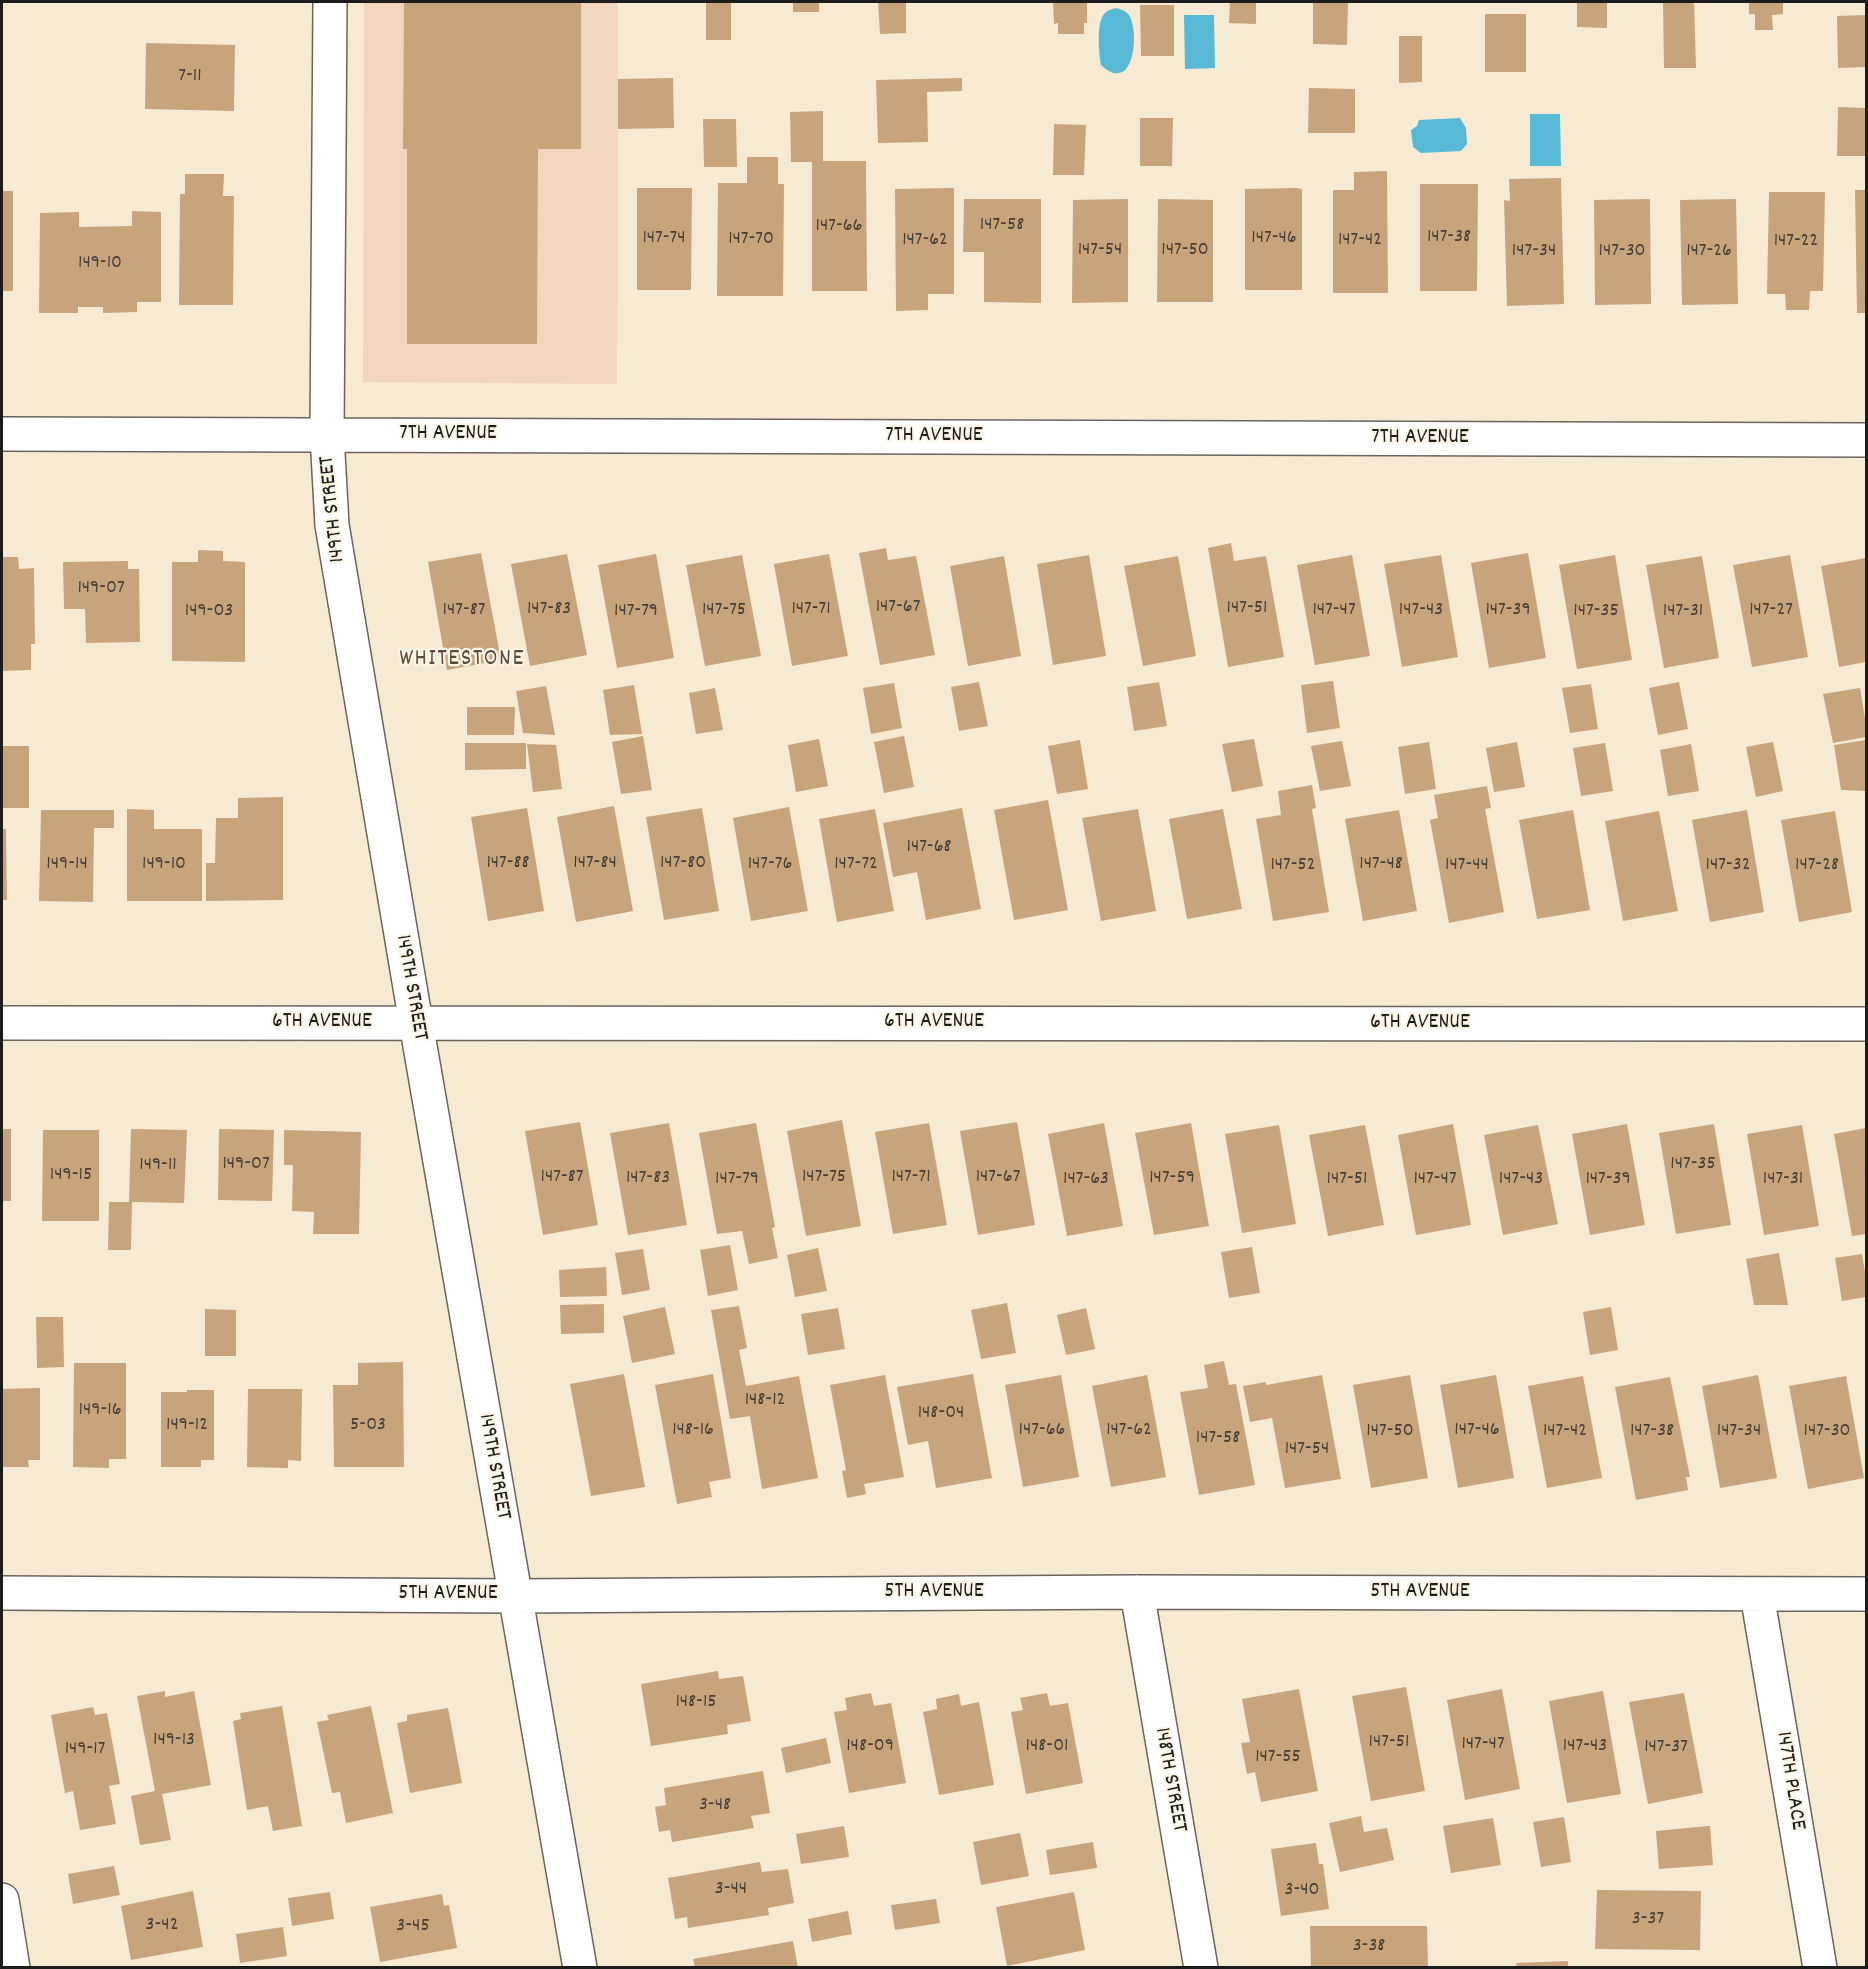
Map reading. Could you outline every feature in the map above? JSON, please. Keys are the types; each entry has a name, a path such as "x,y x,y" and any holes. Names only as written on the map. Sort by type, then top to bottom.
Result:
{"street":[{"name":"149TH STREET","path":"330,2 327,435 332,525 580,1968"},
{"name":"7TH AVENUE","path":"2,434 1866,440"},
{"name":"6TH AVENUE","path":"2,1023 1866,1024"},
{"name":"5TH AVENUE","path":"2,1593 515,1596 1137,1592 1866,1594"},
{"name":"148TH STREET","path":"1137,1592 1144,1646 1201,1968"},
{"name":"147TH PLACE","path":"1757,1594 1820,1968"},
{"path":"2,1900 13,1968"}],"shaded area":[{"path":"364,2 618,2 617,384 363,382"}],"water":[{"path":"1117,8 1129,15 1134,34 1132,58 1121,73 1112,72 1101,65 1099,46 1101,19 1111,9"},
{"path":"1184,15 1214,15 1215,68 1185,69"},
{"path":"1530,114 1560,114 1561,166 1530,166"},
{"path":"1460,118 1466,128 1467,144 1461,151 1421,153 1413,147 1411,130 1417,126 1419,120"}],"building":[{"path":"404,2 581,2 581,149 538,149 537,344 407,344 407,149 403,149"},
{"path":"706,2 731,2 731,40 706,40"},
{"path":"793,2 819,2 819,12 793,12"},
{"path":"878,2 906,2 906,33 880,34"},
{"path":"1053,2 1087,2 1087,23 1084,23 1084,34 1058,34 1058,23 1054,24"},
{"path":"1230,2 1256,2 1256,24 1229,23"},
{"path":"1313,2 1348,2 1347,45 1313,44"},
{"path":"1577,2 1607,2 1607,28 1577,27"},
{"path":"1663,2 1694,2 1696,68 1664,68"},
{"path":"1749,2 1783,2 1783,14 1772,15 1773,30 1755,30 1755,14 1749,14"},
{"path":"1140,5 1174,5 1174,56 1141,56"},
{"path":"1485,14 1526,14 1526,72 1485,72"},
{"path":"1866,15 1866,67 1838,68 1837,16"},
{"path":"1399,36 1422,36 1422,82 1399,83"},
{"path":"146,43 235,45 234,111 145,109"},
{"path":"673,78 674,128 618,129 618,79"},
{"path":"962,78 962,91 927,92 928,142 878,143 876,80"},
{"path":"1309,88 1355,89 1355,133 1308,133"},
{"path":"1838,107 1866,108 1866,156 1837,156"},
{"path":"823,111 823,161 866,161 867,291 812,291 812,162 791,162 790,112"},
{"path":"1140,118 1173,118 1172,166 1140,166"},
{"path":"703,119 736,119 737,167 704,167"},
{"path":"1054,124 1086,125 1084,175 1053,175"},
{"path":"747,157 778,157 778,184 784,184 783,296 717,296 718,183 747,183"},
{"path":"1387,171 1388,293 1333,293 1333,190 1354,190 1354,172"},
{"path":"185,174 224,174 223,196 234,196 233,305 179,305 180,194 185,194"},
{"path":"1561,178 1564,304 1507,306 1504,200 1510,201 1509,179"},
{"path":"1420,184 1478,184 1477,291 1420,291"},
{"path":"637,188 692,188 691,290 637,290"},
{"path":"954,188 954,294 928,294 928,310 896,311 895,189"},
{"path":"1245,189 1302,189 1302,290 1245,290"},
{"path":"1855,190 1866,190 1866,313 1857,313"},
{"path":"2,191 13,191 13,291 2,291"},
{"path":"1769,192 1825,192 1823,291 1810,291 1809,310 1786,310 1785,294 1767,294"},
{"path":"964,199 1041,199 1041,303 984,302 984,252 963,252"},
{"path":"1128,199 1128,302 1072,303 1073,200"},
{"path":"1158,199 1213,200 1213,302 1157,302"},
{"path":"1650,199 1651,304 1595,305 1594,200"},
{"path":"1736,199 1738,304 1682,305 1680,200"},
{"path":"132,211 161,212 161,302 137,302 137,312 103,313 103,307 78,307 78,313 39,313 40,213 79,212 79,227 132,226"},
{"path":"1231,543 1234,561 1266,556 1284,657 1228,667 1208,548"},
{"path":"886,548 888,560 916,556 935,655 880,665 859,553"},
{"path":"198,550 223,551 223,561 245,562 245,662 172,661 172,562 198,562"},
{"path":"481,553 501,660 447,670 428,562"},
{"path":"1528,553 1546,658 1489,668 1471,563"},
{"path":"567,554 587,655 530,666 511,564"},
{"path":"656,554 674,658 617,668 598,565"},
{"path":"829,554 848,656 792,666 774,564"},
{"path":"742,555 761,656 705,666 686,565"},
{"path":"1089,555 1106,656 1053,665 1037,564"},
{"path":"1352,555 1370,656 1315,665 1297,565"},
{"path":"1441,555 1458,657 1402,667 1384,564"},
{"path":"1615,555 1632,660 1577,669 1559,565"},
{"path":"1790,555 1808,657 1752,667 1733,565"},
{"path":"1004,556 1021,656 968,666 950,566"},
{"path":"1178,556 1196,656 1143,666 1124,566"},
{"path":"1702,556 1719,658 1664,668 1646,565"},
{"path":"2,557 18,557 19,569 34,568 35,644 31,644 31,670 2,671"},
{"path":"1866,558 1866,662 1839,667 1821,566"},
{"path":"128,561 128,569 139,569 140,642 86,643 85,609 64,609 63,562"},
{"path":"1333,681 1340,728 1307,733 1301,685"},
{"path":"979,682 988,726 959,731 951,687"},
{"path":"1159,682 1167,726 1134,731 1127,687"},
{"path":"1679,682 1688,729 1658,735 1649,688"},
{"path":"894,683 902,728 871,734 863,688"},
{"path":"1591,684 1598,729 1570,733 1562,688"},
{"path":"634,685 642,734 610,735 603,690"},
{"path":"546,686 555,735 523,733 516,691"},
{"path":"715,688 723,730 696,734 689,693"},
{"path":"1860,688 1866,737 1833,743 1823,694"},
{"path":"467,707 515,707 514,735 467,735"},
{"path":"643,736 652,790 621,794 612,742"},
{"path":"904,736 914,787 884,793 874,742"},
{"path":"819,739 828,786 796,792 788,745"},
{"path":"1254,739 1263,786 1232,792 1222,744"},
{"path":"1080,740 1088,789 1057,794 1048,746"},
{"path":"1866,740 1866,791 1841,790 1834,745"},
{"path":"1342,741 1351,786 1320,791 1311,746"},
{"path":"1429,742 1436,789 1405,794 1398,747"},
{"path":"1517,742 1525,787 1494,792 1486,748"},
{"path":"1773,742 1783,791 1756,797 1746,747"},
{"path":"465,743 526,743 526,769 465,770"},
{"path":"1605,743 1613,791 1581,796 1573,748"},
{"path":"527,744 556,745 562,789 533,792"},
{"path":"1691,744 1699,791 1668,796 1660,750"},
{"path":"2,746 29,746 29,808 2,808"},
{"path":"1312,785 1316,808 1312,809 1329,912 1273,921 1256,819 1281,815 1278,791"},
{"path":"1487,786 1491,808 1485,809 1504,912 1449,923 1430,820 1438,818 1434,795"},
{"path":"283,797 283,900 206,901 206,863 215,863 216,818 238,818 238,798"},
{"path":"1048,800 1068,910 1014,920 994,810"},
{"path":"614,806 633,911 576,922 557,817"},
{"path":"789,807 808,911 751,921 733,818"},
{"path":"527,808 544,911 488,921 471,817"},
{"path":"702,808 719,911 664,920 646,817"},
{"path":"962,808 981,909 926,920 917,872 893,877 883,823"},
{"path":"127,809 154,810 154,829 202,829 202,901 127,901"},
{"path":"875,809 894,911 837,922 819,819"},
{"path":"1138,809 1156,911 1101,921 1082,818"},
{"path":"1223,809 1242,909 1187,919 1169,819"},
{"path":"41,810 114,810 114,828 94,828 93,902 39,901"},
{"path":"1399,810 1417,911 1363,921 1345,819"},
{"path":"1573,810 1590,910 1537,919 1519,820"},
{"path":"1747,810 1764,912 1710,922 1692,820"},
{"path":"1659,811 1678,911 1623,921 1605,821"},
{"path":"1835,811 1852,912 1799,922 1781,820"},
{"path":"2,829 6,829 7,900 2,900"},
{"path":"842,1120 861,1226 806,1236 787,1131"},
{"path":"580,1122 598,1225 543,1235 525,1131"},
{"path":"1017,1122 1035,1225 978,1235 960,1131"},
{"path":"669,1123 687,1225 628,1235 610,1133"},
{"path":"756,1123 775,1227 772,1228 778,1258 749,1264 742,1231 717,1234 699,1133"},
{"path":"929,1123 947,1225 893,1234 875,1132"},
{"path":"1104,1123 1123,1226 1067,1236 1048,1134"},
{"path":"1191,1123 1209,1226 1154,1235 1135,1133"},
{"path":"1453,1124 1471,1225 1416,1235 1398,1135"},
{"path":"1627,1124 1645,1225 1590,1235 1572,1134"},
{"path":"1714,1124 1731,1225 1676,1234 1659,1133"},
{"path":"1279,1125 1296,1224 1242,1233 1225,1134"},
{"path":"1365,1125 1384,1225 1328,1236 1309,1135"},
{"path":"1538,1125 1558,1224 1503,1235 1484,1135"},
{"path":"1802,1125 1819,1226 1764,1235 1747,1134"},
{"path":"1866,1128 1866,1234 1852,1236 1834,1134"},
{"path":"2,1129 11,1129 11,1201 2,1201"},
{"path":"131,1129 187,1130 184,1203 132,1202 131,1250 108,1250 109,1202 129,1202"},
{"path":"219,1129 274,1130 272,1201 218,1200"},
{"path":"43,1130 99,1130 99,1221 42,1221"},
{"path":"284,1130 361,1132 359,1234 313,1234 314,1212 292,1211 293,1165 284,1165"},
{"path":"730,1245 738,1290 708,1296 700,1250"},
{"path":"1252,1247 1260,1293 1229,1298 1221,1252"},
{"path":"818,1248 827,1291 795,1297 787,1255"},
{"path":"643,1249 650,1290 622,1295 615,1253"},
{"path":"1779,1253 1788,1305 1754,1305 1746,1259"},
{"path":"1862,1254 1866,1297 1842,1301 1835,1258"},
{"path":"606,1267 607,1296 560,1297 559,1270"},
{"path":"1007,1303 1016,1353 981,1359 971,1310"},
{"path":"604,1304 604,1333 561,1334 560,1305"},
{"path":"739,1306 747,1348 739,1350 746,1386 799,1376 818,1478 762,1489 750,1416 730,1419 711,1310"},
{"path":"665,1307 675,1354 632,1363 623,1316"},
{"path":"1611,1307 1618,1350 1590,1355 1583,1312"},
{"path":"838,1308 845,1349 808,1355 801,1314"},
{"path":"1086,1308 1095,1349 1066,1355 1057,1315"},
{"path":"205,1309 236,1310 236,1356 205,1356"},
{"path":"36,1317 63,1317 64,1367 37,1368"},
{"path":"1224,1361 1229,1385 1236,1384 1255,1485 1199,1495 1180,1392 1208,1388 1204,1365"},
{"path":"403,1362 404,1467 334,1467 333,1385 358,1385 358,1363"},
{"path":"74,1363 126,1363 126,1459 109,1459 109,1468 73,1467"},
{"path":"624,1374 645,1487 591,1496 570,1384"},
{"path":"713,1374 731,1478 709,1482 712,1497 677,1504 655,1385"},
{"path":"973,1374 992,1478 936,1488 928,1441 908,1445 897,1387"},
{"path":"885,1375 904,1477 864,1484 866,1494 847,1498 842,1471 846,1470 830,1385"},
{"path":"1061,1375 1079,1477 1023,1487 1005,1385"},
{"path":"1147,1375 1166,1477 1111,1487 1092,1386"},
{"path":"1322,1375 1341,1479 1285,1488 1272,1418 1250,1422 1243,1386 1266,1382 1266,1385"},
{"path":"1410,1375 1428,1478 1371,1488 1353,1385"},
{"path":"1496,1375 1514,1478 1458,1488 1440,1385"},
{"path":"1758,1375 1777,1478 1720,1488 1702,1386"},
{"path":"1583,1376 1602,1478 1547,1488 1528,1386"},
{"path":"1846,1376 1864,1478 1808,1489 1789,1386"},
{"path":"1670,1377 1690,1477 1686,1477 1688,1490 1636,1500 1615,1387"},
{"path":"40,1388 40,1460 28,1460 29,1467 2,1467 2,1389"},
{"path":"248,1389 302,1389 301,1461 288,1460 288,1468 247,1467"},
{"path":"187,1390 214,1390 214,1460 201,1460 201,1467 161,1467 161,1392 187,1392"},
{"path":"718,1671 719,1679 743,1676 751,1721 727,1725 728,1734 651,1746 641,1684"},
{"path":"1406,1687 1425,1791 1371,1801 1352,1696"},
{"path":"1299,1689 1318,1791 1261,1802 1255,1772 1247,1774 1241,1743 1250,1742 1242,1699"},
{"path":"1502,1689 1520,1789 1465,1800 1447,1700"},
{"path":"165,1691 165,1697 194,1691 211,1785 162,1794 171,1840 140,1845 131,1796 155,1791 137,1696"},
{"path":"1603,1691 1621,1794 1567,1803 1549,1701"},
{"path":"871,1693 874,1706 891,1703 906,1783 849,1793 834,1712 847,1710 845,1698"},
{"path":"1047,1693 1050,1706 1068,1703 1083,1783 1026,1794 1011,1712 1023,1710 1020,1698"},
{"path":"1684,1693 1703,1793 1648,1804 1629,1702"},
{"path":"959,1694 961,1706 979,1702 994,1785 939,1795 923,1712 937,1709 936,1699"},
{"path":"282,1706 302,1826 273,1831 268,1806 247,1810 233,1721 241,1719 240,1713"},
{"path":"371,1706 393,1813 346,1823 340,1792 332,1793 317,1722 329,1720 327,1715"},
{"path":"93,1707 95,1715 107,1713 120,1784 109,1786 116,1824 80,1830 73,1791 65,1793 51,1715"},
{"path":"448,1708 462,1783 410,1793 397,1723 407,1721 407,1715"},
{"path":"826,1738 831,1763 786,1773 781,1748"},
{"path":"763,1771 770,1813 751,1816 754,1828 672,1842 670,1830 659,1832 655,1807 666,1805 664,1788"},
{"path":"1361,1816 1364,1832 1387,1828 1394,1860 1340,1872 1329,1823"},
{"path":"1564,1817 1571,1862 1541,1867 1533,1822"},
{"path":"1493,1818 1501,1865 1451,1873 1443,1826"},
{"path":"844,1826 849,1857 801,1864 796,1834"},
{"path":"1710,1826 1713,1865 1659,1869 1656,1831"},
{"path":"1020,1833 1029,1876 981,1885 973,1842"},
{"path":"1093,1842 1097,1868 1050,1875 1046,1850"},
{"path":"1316,1843 1319,1864 1323,1864 1329,1909 1281,1916 1271,1849"},
{"path":"760,1862 762,1872 788,1869 794,1903 768,1908 769,1915 688,1928 687,1917 675,1919 668,1878"},
{"path":"114,1866 120,1895 73,1904 68,1874"},
{"path":"1597,1890 1701,1891 1700,1950 1595,1949"},
{"path":"193,1891 203,1947 131,1960 121,1906"},
{"path":"330,1892 334,1919 292,1926 288,1898"},
{"path":"1074,1892 1085,1950 1007,1966 996,1907"},
{"path":"442,1894 444,1906 449,1905 457,1948 380,1962 370,1907"},
{"path":"936,1899 940,1923 895,1930 891,1905"},
{"path":"848,1911 852,1934 812,1942 808,1919"},
{"path":"1310,1926 1427,1926 1428,1968 1311,1968"},
{"path":"283,1927 287,1956 240,1963 236,1934"},
{"path":"793,1941 798,1968 695,1968 693,1959"},
{"path":"1568,1961 1568,1968 1517,1968 1516,1963"}],"district":[{"name":"WHITESTONE","path":"462,661"}]}
